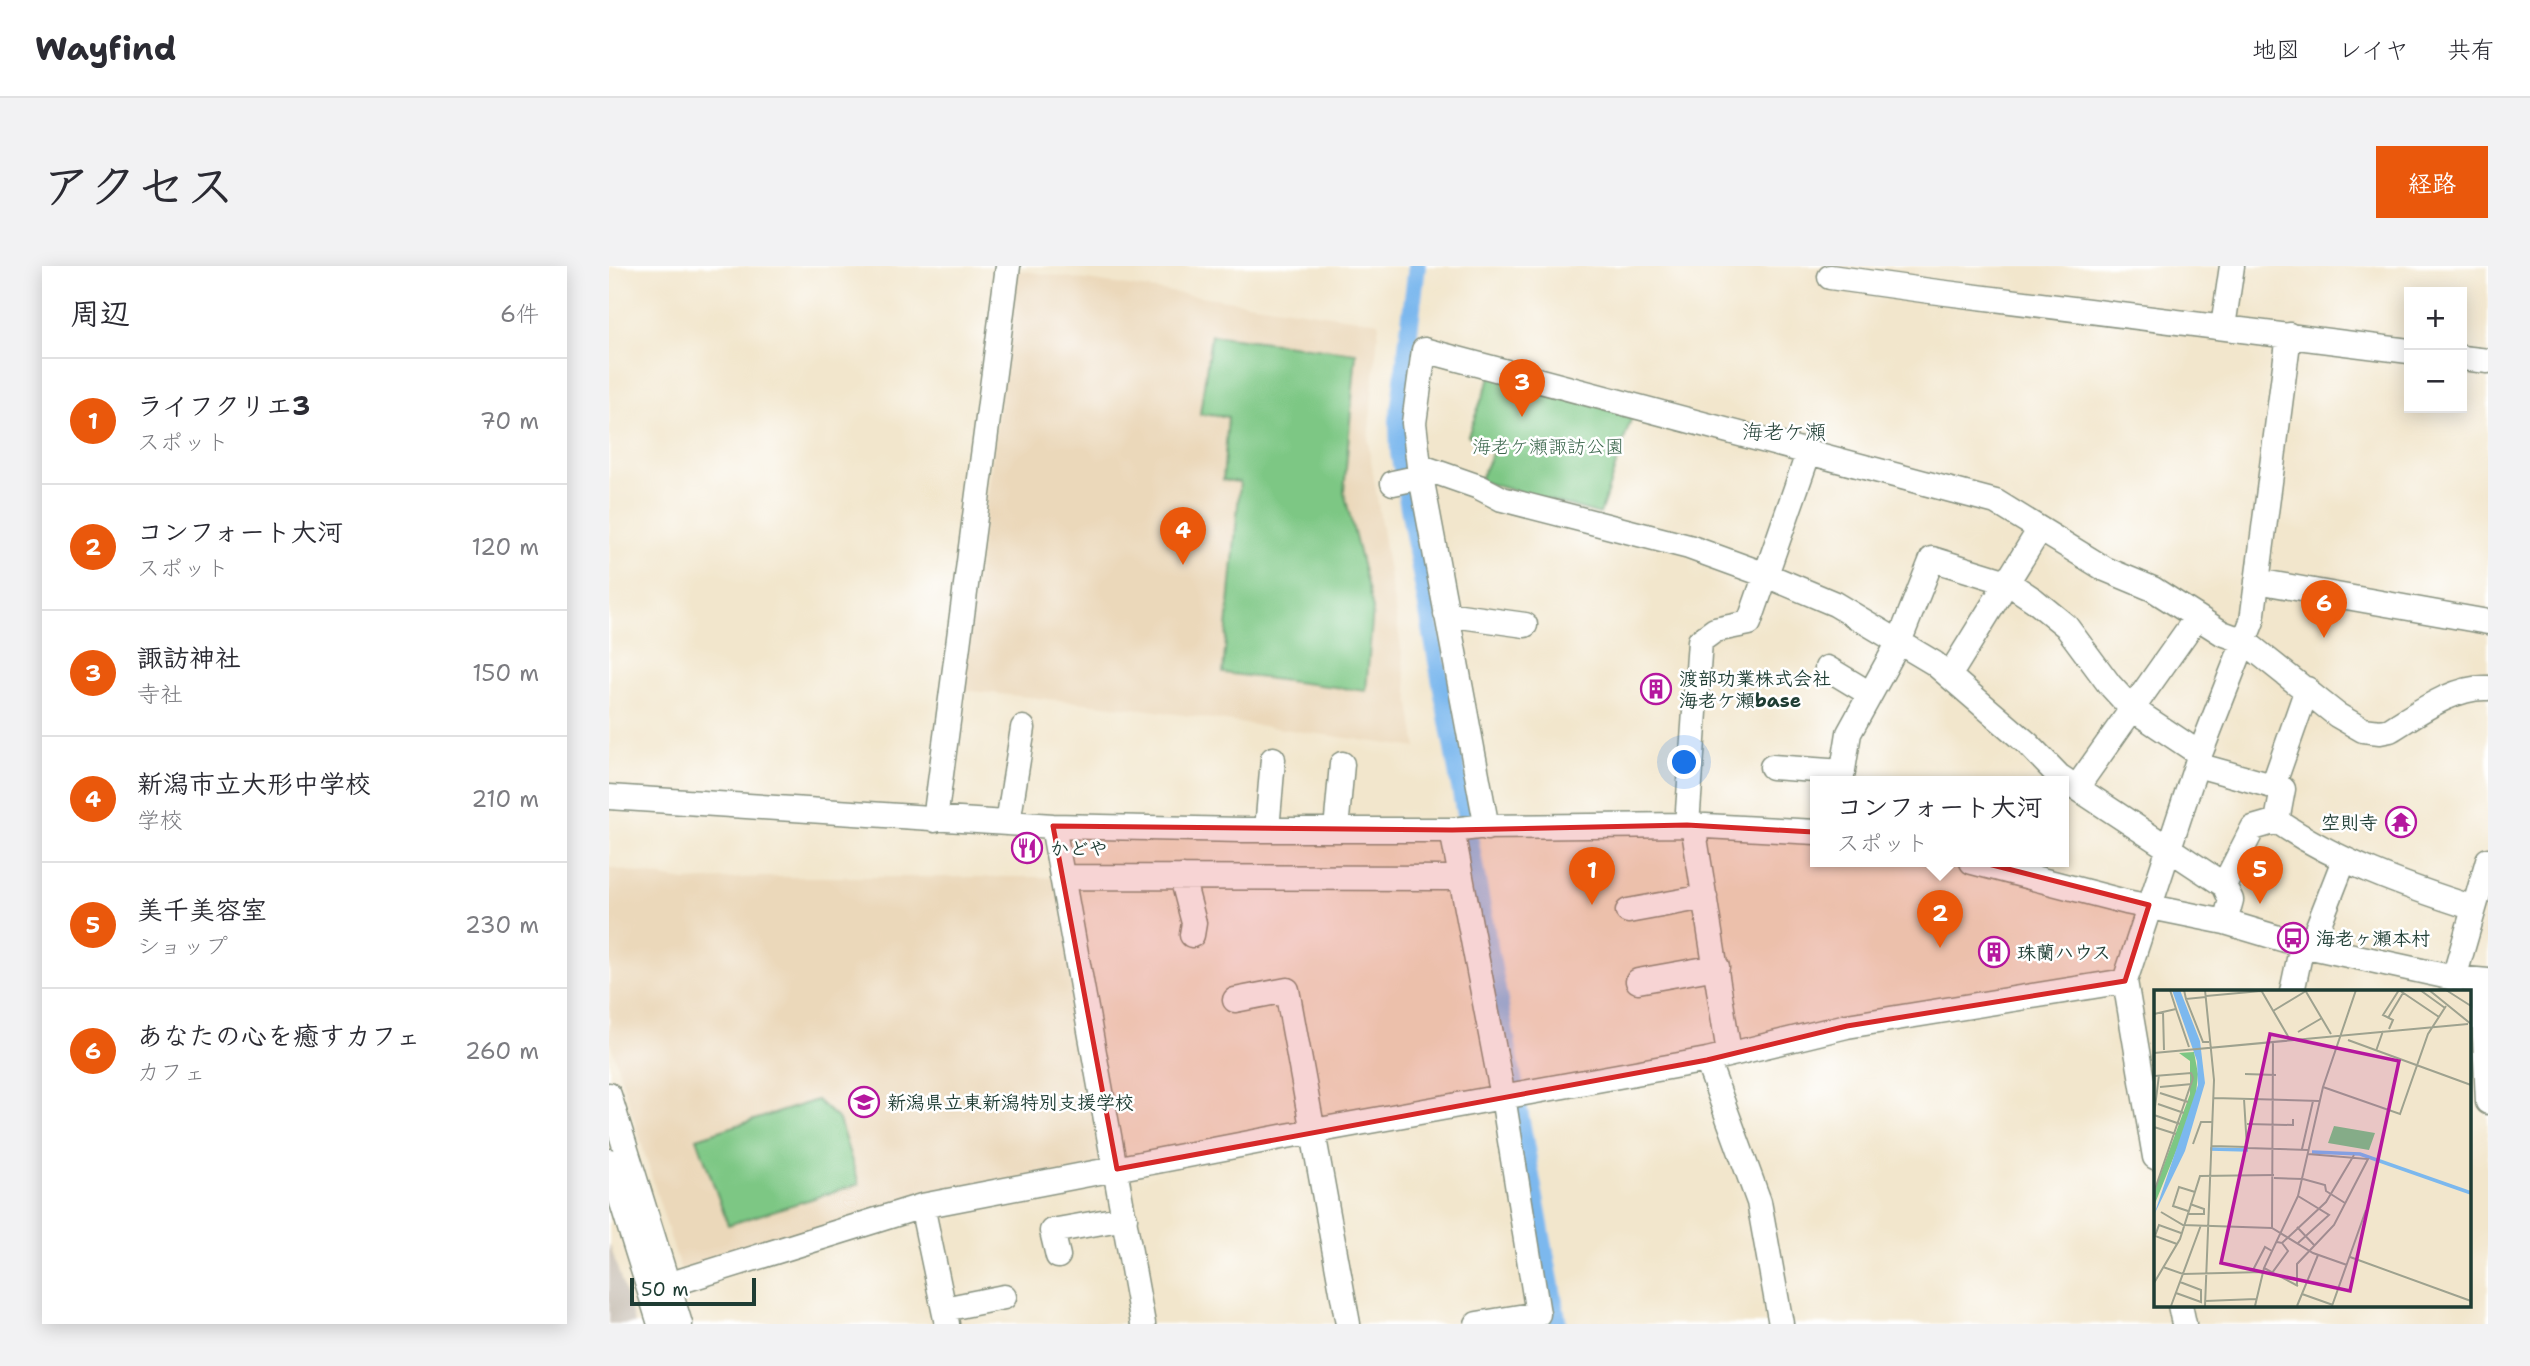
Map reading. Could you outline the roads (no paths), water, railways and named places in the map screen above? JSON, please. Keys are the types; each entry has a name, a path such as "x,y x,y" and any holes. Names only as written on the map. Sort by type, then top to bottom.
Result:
{"street":[{"path":"935,820 1008,266"},
{"path":"2223,327 2232,266"},
{"path":"1830,277 2404,350"},
{"path":"2154,1151 2125,981 2199,759 2252,621 2289,335"},
{"path":"1477,1324 1535,1318 1503,1097 1469,829 1446,614 1414,423 1424,350 1996,502 2105,569 2153,589 2222,633 2243,641 2337,715 2363,730 2390,730 2460,692 2477,687 2488,688"},
{"path":"2467,359 2488,361"},
{"path":"1781,1324 1759,1202 1718,1057 1717,967 1690,825 1700,641 1715,630 1749,623 1808,454"},
{"path":"1393,483 1420,471 1479,487 1502,499 1689,547 1835,604 1934,663 2028,744 2059,776"},
{"path":"1949,676 2040,529"},
{"path":"1842,776 1849,733 1899,642 1932,559 2007,582 2066,626 2109,684 2131,708 2199,759 2283,789 2277,821"},
{"path":"2257,581 2488,622"},
{"path":"1446,614 1525,625"},
{"path":"2069,776 2131,708 2197,617"},
{"path":"1827,668 1870,694"},
{"path":"2273,786 2307,690"},
{"path":"1008,823 1023,728"},
{"path":"1267,830 1273,759"},
{"path":"1336,830 1342,764"},
{"path":"1772,767 1835,776"},
{"path":"2069,784 2224,886 2231,900 2225,922"},
{"path":"609,797 935,820 1053,825 1267,830 1690,825 1810,832"},
{"path":"2277,821 2308,842 2344,860 2474,908"},
{"path":"2224,886 2253,828 2277,821"},
{"path":"1053,825 1143,1324"},
{"path":"2293,990 2306,946 2344,860"},
{"path":"2455,978 2488,860"},
{"path":"2004,867 2225,922 2306,946 2455,978 2487,981 2483,992 2477,1066 2488,1102"},
{"path":"1062,877 1453,878"},
{"path":"1182,877 1194,923 1192,936"},
{"path":"1628,911 1705,897"},
{"path":"1638,981 1717,967"},
{"path":"668,1285 922,1206 1718,1057 1847,1027 2125,981"},
{"path":"1235,1000 1287,990 1347,1324"},
{"path":"609,1095 680,1324"},
{"path":"609,1164 660,1324"},
{"path":"922,1206 945,1317 1004,1297"},
{"path":"1058,1256 1052,1231 1125,1218"},
{"path":"2181,1306 2184,1324"}],"waterway":[{"path":"1417,266 1398,421 1399,453 1558,1324"}],"place":[{"name":"諏訪神社","path":"1522,417"},
{"name":"新潟市立大形中学校","path":"1183,565"},
{"name":"あなたの心を癒すカフェ","path":"2324,638"},
{"name":"渡部功業株式会社 海老ケ瀬base","path":"1656,689"},
{"name":"空則寺","path":"2401,822"},
{"name":"かどや","path":"1027,848"},
{"name":"美千美容室","path":"2260,904"},
{"name":"ライフクリエ3","path":"1592,905"},
{"name":"海老ヶ瀬本村","path":"2293,938"},
{"name":"コンフォート大河","path":"1940,948"},
{"name":"珠蘭ハウス","path":"1994,952"},
{"name":"新潟県立東新潟特別支援学校","path":"864,1102"}],"district":[{"name":"海老ケ瀬","path":"1784,432"}],"park label":[{"name":"海老ケ瀬諏訪公園","path":"1548,446"}]}
